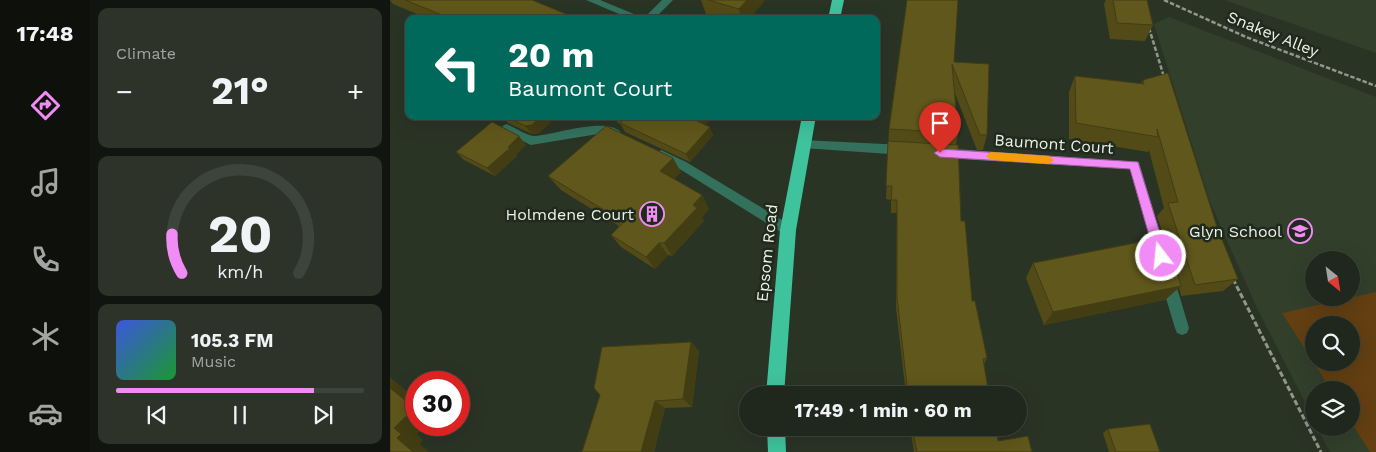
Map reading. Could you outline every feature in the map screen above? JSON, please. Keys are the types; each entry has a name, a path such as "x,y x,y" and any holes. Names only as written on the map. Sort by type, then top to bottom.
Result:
{"highway":[{"path":"835,15 838,0"},
{"name":"Epsom Road","path":"776,386 788,230 809,120"},
{"path":"776,436 777,452"}],"street":[{"path":"591,0 630,15"},
{"path":"652,15 668,0"},
{"path":"506,128 531,141 605,130 629,140"},
{"name":"Baumont Court","path":"803,144 1135,165 1182,328"},
{"path":"647,149 682,165 788,230"}],"path":[{"name":"Snakey Alley","path":"1164,0 1246,37 1376,86"},
{"path":"1148,27 1166,81"},
{"path":"1232,276 1321,452"}],"shaded area":[{"path":"1224,0 1376,0 1376,53"},
{"name":"Glyn School","path":"1169,17 1376,97 1376,452 1330,452 1321,436 1360,436 1360,381 1305,381 1305,402 1256,306 1210,202 1154,24"},
{"path":"1376,292 1376,452 1370,452 1360,436 1360,381 1325,381 1319,371 1360,371 1360,316 1305,316 1305,349 1282,313 1313,306 1360,306 1360,296"}],"building":[{"path":"405,0 532,0 568,15 442,15"},
{"path":"708,0 747,0 739,9"},
{"path":"907,0 958,0 954,62 989,64 987,135 980,135 952,64 958,133 889,129"},
{"path":"1113,0 1147,0 1153,25 1117,23"},
{"path":"1168,73 1217,227 1238,279 1195,285 1168,203 1178,202 1157,129 1158,137 1076,123 1075,76 1144,84 1143,80"},
{"path":"513,120 537,120 532,125 525,126"},
{"path":"624,120 698,120 710,127 686,154 620,123"},
{"path":"492,122 519,136 508,147 510,148 487,168 456,152"},
{"path":"606,126 673,158 660,171 702,195 693,205 697,208 664,243 659,243 646,257 611,235 624,222 548,176"},
{"path":"888,141 958,145 961,221 965,221 972,301 975,301 987,358 983,359 988,386 907,386 897,297 897,200 891,200 892,186 886,186"},
{"path":"1166,237 1181,286 1053,312 1033,263"},
{"path":"691,342 683,399 655,401 641,452 582,452 600,395 594,388 602,347"},
{"path":"390,388 405,400 405,418 394,428 401,434 397,438 413,452 390,452"},
{"path":"1150,424 1160,452 1116,452 1108,429"},
{"path":"914,436 997,436 998,441 1028,436 1032,452 917,452"}],"slow traffic":[{"path":"991,156 1049,160"}],"place":[{"name":"Holmdene Court","path":"652,214"},
{"name":"Glyn School","path":"1300,231"}],"route":[{"path":"940,153 1135,165 1161,256"}]}
